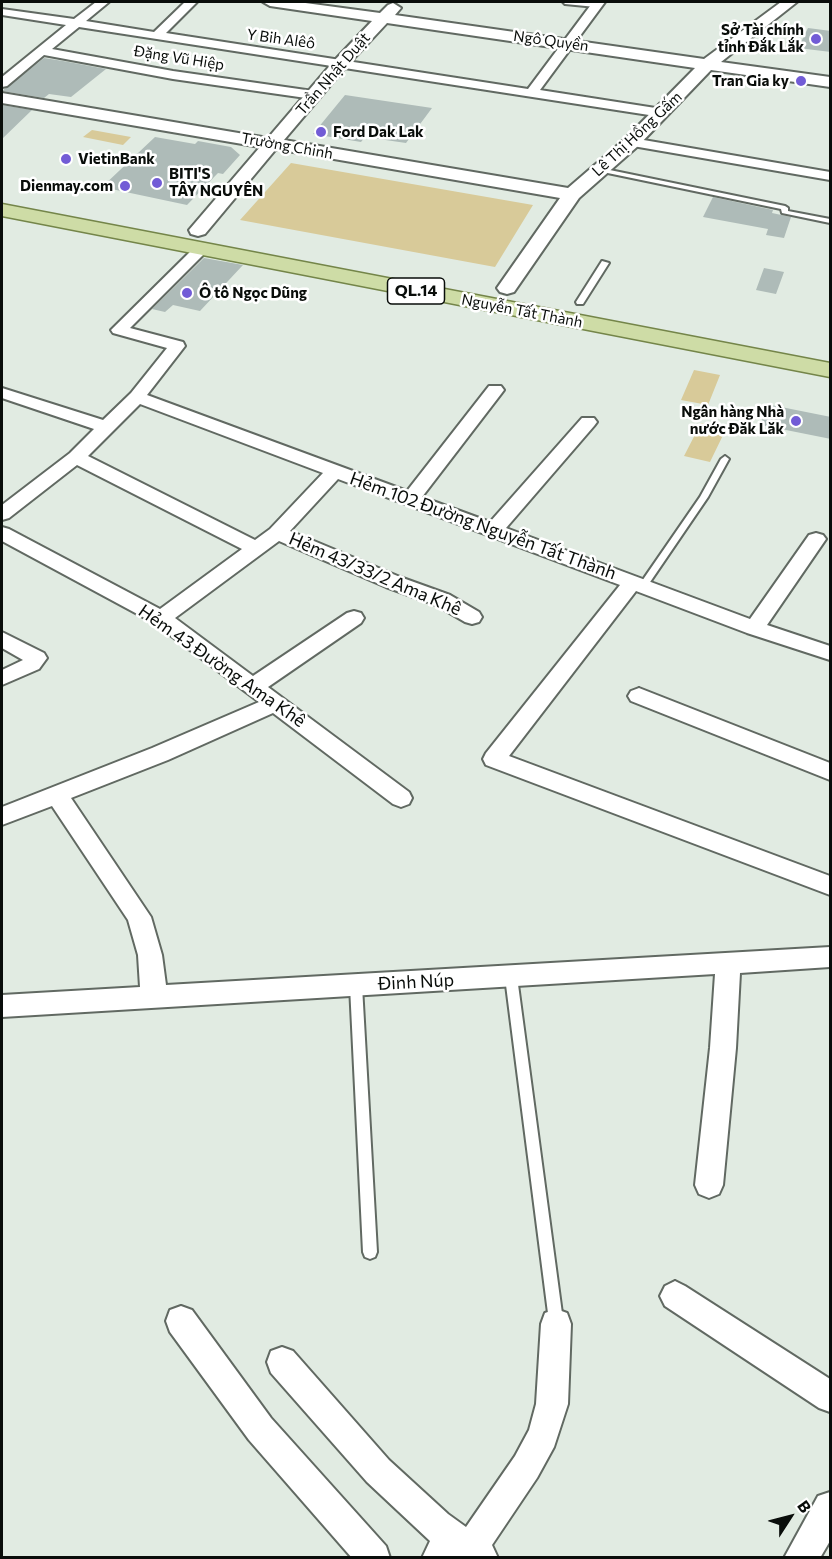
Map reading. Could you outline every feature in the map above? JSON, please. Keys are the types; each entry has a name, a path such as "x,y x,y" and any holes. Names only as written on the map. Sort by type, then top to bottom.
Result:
{"main road":[{"name":"Nguyễn Tất Thành","path":"5,204 199,239 507,288 831,349"},
{"name":"Nguyễn Tất Thành","path":"199,239 831,370"}],"street":[{"path":"2,83 103,2"},
{"path":"155,37 191,2"},
{"name":"Ngô Quyền","path":"270,2 831,82"},
{"name":"Trần Nhật Duật","path":"199,239 339,64 398,2"},
{"name":"Lê Thị Hồng Gấm","path":"507,288 572,194 632,142 708,64 790,2"},
{"path":"531,93 597,4"},
{"name":"Y Bih Alêô","path":"2,12 662,113"},
{"name":"Đặng Vũ Hiệp","path":"40,51 173,75 313,95"},
{"name":"Trường Chinh","path":"2,98 572,194"},
{"path":"632,142 831,176"},
{"path":"2,514 76,457 136,397 177,346 119,330 199,239"},
{"path":"411,499 495,390"},
{"path":"2,393 106,427"},
{"name":"Hẻm 102 Đường Nguyễn Tất Thành","path":"136,397 754,628 831,653"},
{"path":"236,434 251,420"},
{"path":"494,530 588,422"},
{"path":"76,457 257,549"},
{"path":"161,618 277,533 335,471"},
{"name":"Hẻm 43 Đường Ama Khê","path":"2,533 161,618 401,798"},
{"name":"Hẻm 43/33/2 Ama Khê","path":"277,533 393,582 443,600 472,617"},
{"path":"754,628 816,539"},
{"path":"638,584 494,759 831,886"},
{"path":"254,686 354,618"},
{"path":"2,639 38,658 32,664 2,678"},
{"path":"639,696 831,772"},
{"path":"2,816 160,754 277,703"},
{"path":"57,795 127,897 146,934 154,998"},
{"name":"Đinh Núp","path":"2,1006 831,957"},
{"path":"709,1185 723,1048 728,964"},
{"path":"675,1296 831,1397"},
{"path":"181,1321 260,1429 374,1557"},
{"path":"282,1362 378,1471 461,1551 526,1467 543,1436 552,1404 556,1324"},
{"path":"800,1557 831,1508"}],"lane":[{"path":"565,2 597,4"},
{"path":"600,170 785,208 784,212 831,221"},
{"path":"580,302 605,263"},
{"path":"638,584 704,497 725,459"},
{"path":"511,977 556,1324"},
{"path":"356,986 370,1252"}],"shaded area":[{"path":"92,130 131,137 123,145 83,137"},
{"path":"291,163 533,205 495,267 240,220"},
{"path":"694,370 720,375 708,405 681,400"},
{"path":"701,423 726,429 710,462 684,456"}],"building":[{"name":"Sở Tài chính tỉnh Đắk Lắk","path":"808,28 831,31 831,52 798,48"},
{"path":"44,58 106,69 71,97 49,94 44,98 2,91"},
{"path":"345,95 432,108 406,143 365,137 361,142 313,134"},
{"path":"2,105 32,110 2,139"},
{"path":"155,137 231,147 240,155 223,174 218,173 187,205 102,187"},
{"path":"713,197 773,210 772,213 791,217 784,238 766,235 768,229 703,217"},
{"name":"Ô tô Ngọc Dũng","path":"204,258 243,265 200,311 173,305 165,312 152,309"},
{"path":"764,268 784,272 776,294 756,290"},
{"name":"Ngân hàng Nhà nước Đăk Lăk","path":"766,404 831,417 831,439 761,425"}],"place":[{"name":"Sở Tài chính tỉnh Đắk Lắk","path":"816,39"},
{"name":"Tran Gia ky","path":"801,81"},
{"name":"Ford Dak Lak","path":"321,132"},
{"name":"VietinBank","path":"66,159"},
{"name":"BITI'S TÂY NGUYÊN","path":"157,183"},
{"name":"Dienmay.com","path":"125,186"},
{"name":"Ô tô Ngọc Dũng","path":"187,293"},
{"name":"Ngân hàng Nhà nước Đăk Lăk","path":"796,421"}]}
